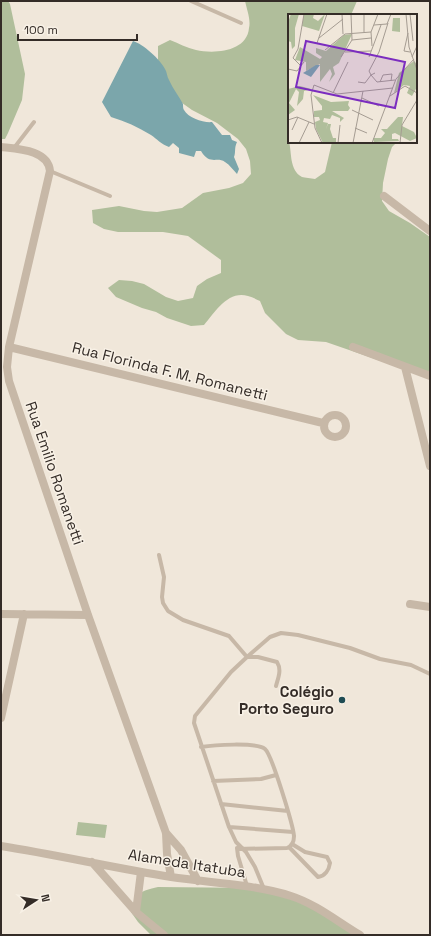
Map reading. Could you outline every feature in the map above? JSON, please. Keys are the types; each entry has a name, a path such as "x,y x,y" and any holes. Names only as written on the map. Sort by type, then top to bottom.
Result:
{"street":[{"path":"1,148 39,155 44,158 50,171"},
{"name":"Rua Emilio Romanetti","path":"50,171 9,347 7,367 9,381 88,615 166,833 166,854 171,877"},
{"path":"384,196 430,231"},
{"name":"Rua Florinda F. M. Romanetti","path":"9,347 323,423"},
{"path":"353,347 430,376"},
{"path":"405,367 430,466"},
{"path":"410,604 430,607"},
{"path":"1,614 88,615"},
{"path":"1,718 24,614"},
{"name":"Rua Emilio Romanetti","path":"166,833 181,850 198,880"},
{"name":"Alameda Itatuba","path":"1,846 140,872 264,889 297,898 317,908 360,935"},
{"path":"92,862 136,912 164,935"},
{"path":"136,912 140,872"}],"lane":[{"path":"191,1 200,3 241,23"},
{"path":"13,149 34,122"},
{"path":"50,171 110,196"},
{"path":"159,555 164,577 162,597 168,611 184,620 229,636 247,657 258,657 277,662 279,665 279,671 276,686"},
{"path":"247,887 238,856 236,842 229,827 194,726 195,716 231,672 265,640 274,634 281,632 350,648 380,659 411,665 430,674"},
{"path":"201,747 209,745 260,746 268,752 288,811 293,832 294,837 289,848"},
{"path":"213,781 261,779 276,775"},
{"path":"221,804 288,811"},
{"path":"229,827 293,832"},
{"path":"236,842 243,849 255,867 264,889"},
{"path":"237,849 289,848 318,877 322,876 329,869 330,863 327,858 305,852 292,844"}],"green space":[{"path":"1,1 8,1 10,4 25,74 22,100 5,139 1,139"},
{"path":"245,1 357,1 351,14 288,14 288,143 293,165 298,174 302,177 315,179 325,172 332,143 396,143 392,147 388,159 383,183 382,201 389,211 430,237 430,378 326,342 298,340 286,334 265,313 260,301 252,297 241,295 234,296 223,303 204,325 191,326 116,297 108,288 119,280 132,281 144,284 166,297 178,301 193,298 197,286 207,279 221,273 221,260 188,236 163,232 118,232 104,229 93,223 92,210 119,206 157,212 182,208 203,193 229,188 243,183 251,174 250,161 246,149 238,139 217,123 192,110 178,100 158,60 158,46 170,40 196,50 212,52 228,50 236,47 247,36 249,18"},
{"path":"78,822 107,825 105,838 76,835"},
{"path":"158,887 264,888 316,904 356,935 151,935 138,922 131,912 134,901 139,894"}],"water":[{"path":"133,41 146,49 163,65 186,113 196,119 205,122 212,122 222,135 230,135 232,140 237,142 234,157 239,169 237,174 222,160 207,158 201,151 196,151 194,157 179,153 179,148 173,143 169,147 141,129 111,117 102,102"}],"place":[{"name":"Colégio Porto Seguro","path":"342,700"}]}
